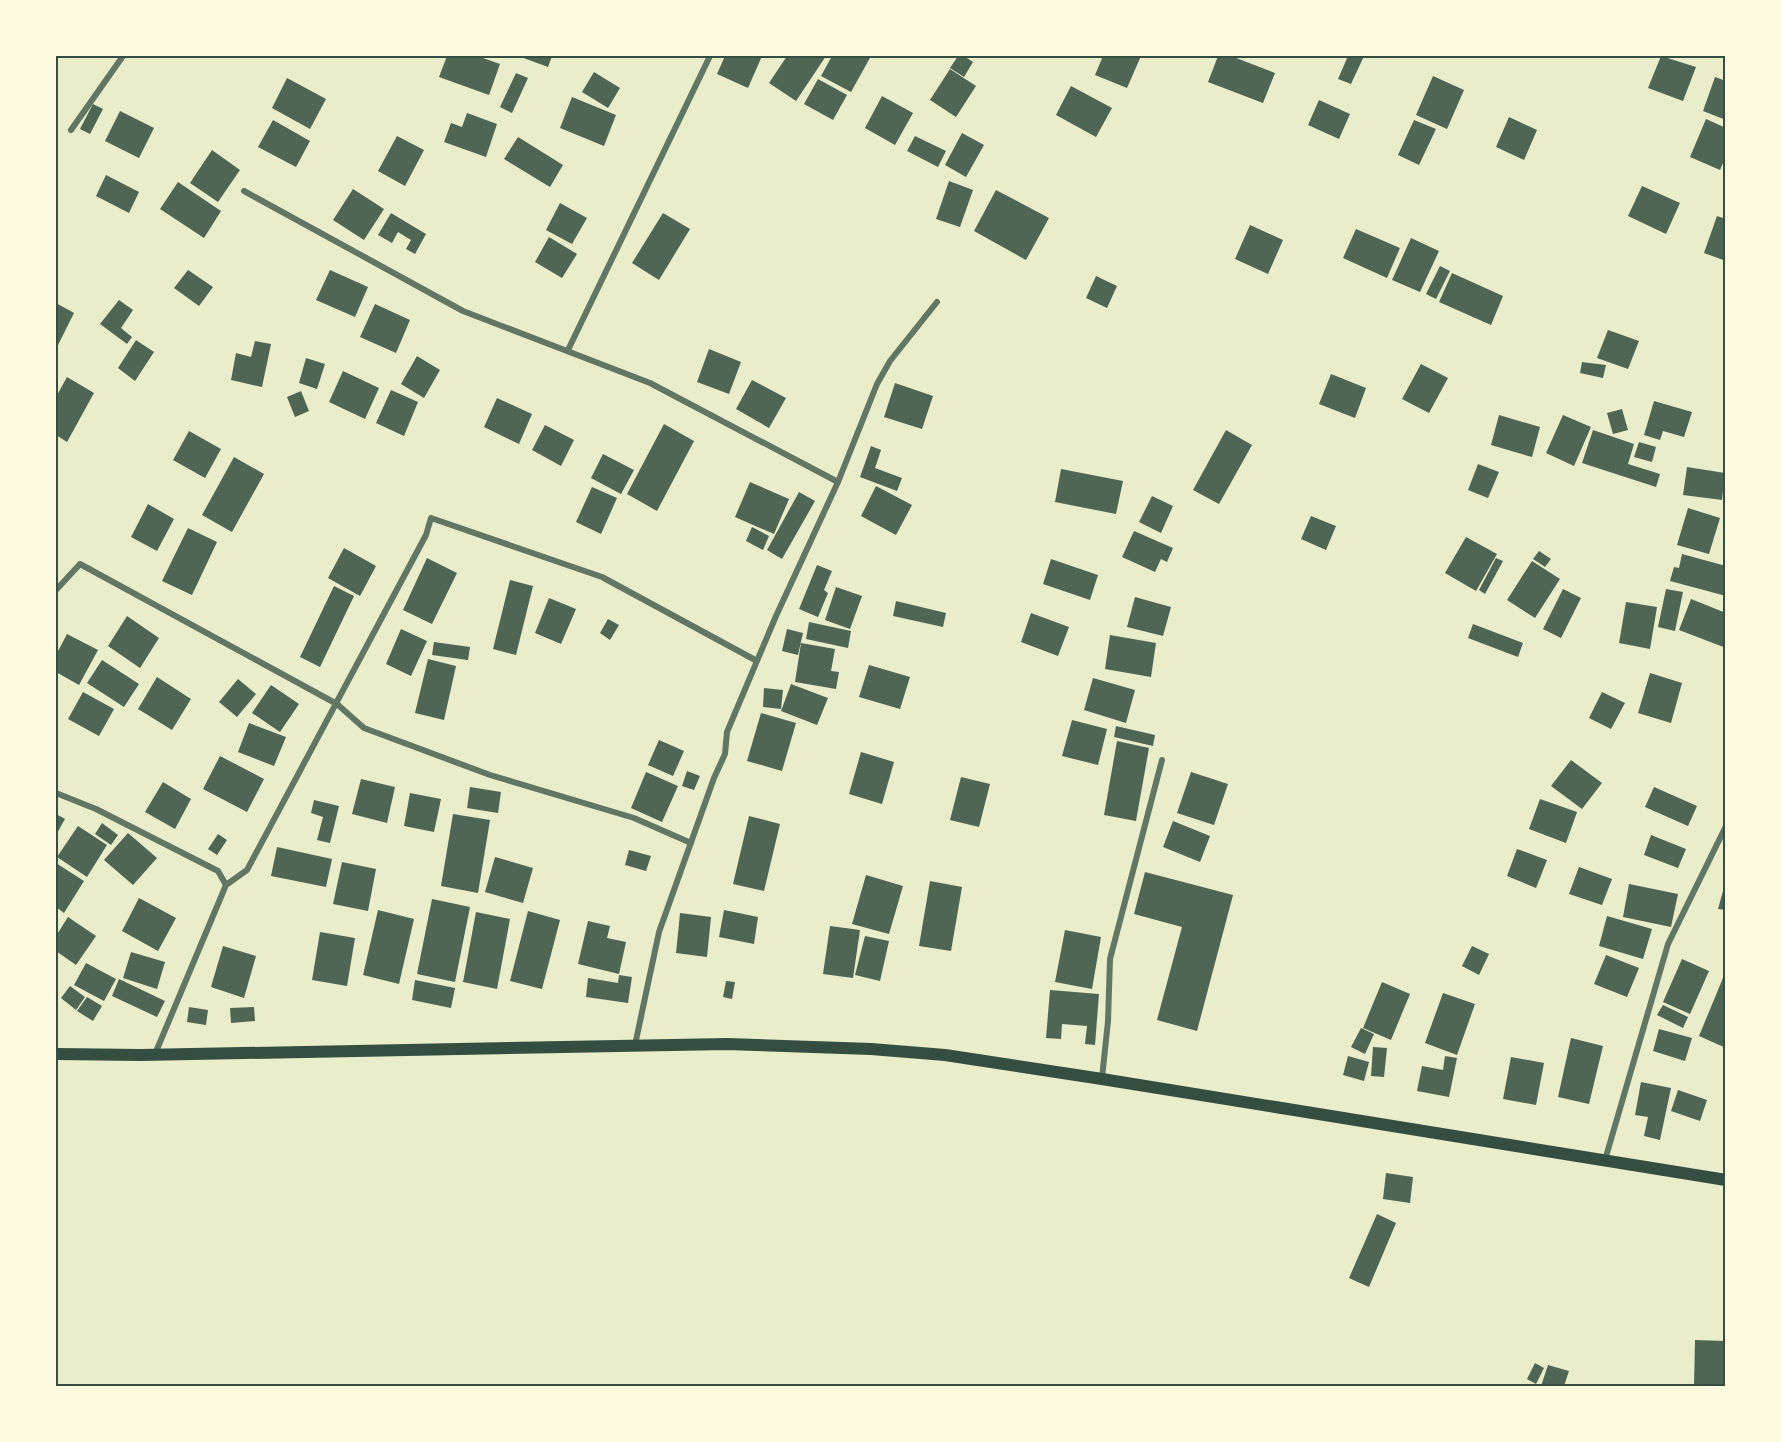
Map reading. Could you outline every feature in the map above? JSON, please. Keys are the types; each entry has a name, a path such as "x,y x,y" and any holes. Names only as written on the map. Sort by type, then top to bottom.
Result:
{"main road":[{"path":"56,1054 727,1044 871,1049 945,1055 1102,1079 1725,1180"}],"street":[{"path":"71,130 123,56"},
{"path":"568,350 710,56"},
{"path":"244,191 463,311 650,382 838,482"},
{"path":"635,1045 659,932 714,778 725,754 726,732 838,482 878,384 890,361 937,302"},
{"path":"154,1054 226,885 247,870 426,535 431,518 602,577 757,661"},
{"path":"56,590 80,564 337,704 364,728 490,775 634,818 691,843"},
{"path":"1102,1079 1108,1021 1110,959 1162,760"},
{"path":"56,793 96,809 218,871 226,885"},
{"path":"1605,1161 1668,944 1725,826"}],"building":[{"path":"447,56 477,56 500,64 489,95 439,77"},
{"path":"518,56 552,56 548,67"},
{"path":"725,56 762,56 748,88 717,74"},
{"path":"787,56 826,56 796,101 769,83"},
{"path":"832,56 871,56 851,92 821,76"},
{"path":"958,56 964,56 973,62 964,77 950,68"},
{"path":"1103,56 1141,56 1127,88 1095,75"},
{"path":"1218,56 1231,56 1275,73 1263,103 1208,82"},
{"path":"1348,56 1364,56 1351,84 1338,79"},
{"path":"1661,56 1696,67 1683,101 1648,88"},
{"path":"950,69 976,86 956,117 930,100"},
{"path":"594,72 620,88 608,108 582,92"},
{"path":"516,73 528,78 512,113 500,107"},
{"path":"1433,76 1464,90 1447,129 1416,115"},
{"path":"1715,77 1726,81 1726,120 1703,111"},
{"path":"287,78 326,99 310,129 272,108"},
{"path":"818,79 847,95 833,120 804,104"},
{"path":"1071,86 1112,108 1096,137 1056,115"},
{"path":"882,96 913,113 895,145 865,128"},
{"path":"572,97 616,115 604,146 560,128"},
{"path":"1319,100 1350,114 1339,139 1308,125"},
{"path":"93,104 103,109 90,134 80,129"},
{"path":"120,111 154,128 139,158 105,141"},
{"path":"467,113 497,124 486,157 444,142 451,123 462,127"},
{"path":"1509,117 1537,130 1524,160 1496,147"},
{"path":"1706,119 1726,128 1726,156 1720,170 1690,157"},
{"path":"273,120 310,141 296,167 258,147"},
{"path":"1414,120 1436,129 1419,165 1398,155"},
{"path":"962,133 984,145 966,177 945,165"},
{"path":"397,136 424,150 405,186 378,171"},
{"path":"915,136 946,151 938,167 907,151"},
{"path":"518,137 563,165 550,187 504,159"},
{"path":"212,150 240,170 218,202 190,183"},
{"path":"106,175 139,192 129,213 96,196"},
{"path":"949,181 973,190 960,227 936,219"},
{"path":"178,182 221,211 204,238 160,209"},
{"path":"1642,186 1680,203 1666,234 1628,216"},
{"path":"353,189 384,209 364,240 333,220"},
{"path":"996,190 1049,218 1026,260 974,231"},
{"path":"560,203 587,218 572,244 546,230"},
{"path":"391,213 426,234 415,254 406,249 411,240 398,232 392,243 378,235"},
{"path":"663,213 690,229 659,280 632,263"},
{"path":"1717,216 1726,219 1726,261 1704,253"},
{"path":"1250,225 1283,240 1268,274 1235,259"},
{"path":"1356,229 1400,248 1387,278 1343,258"},
{"path":"549,237 577,254 562,278 535,262"},
{"path":"1411,238 1439,251 1420,292 1392,280"},
{"path":"1440,266 1450,271 1436,299 1426,294"},
{"path":"188,270 213,287 199,306 174,288"},
{"path":"330,270 368,287 355,317 316,300"},
{"path":"1452,273 1503,296 1491,325 1439,302"},
{"path":"1096,276 1117,286 1107,308 1086,298"},
{"path":"119,300 133,310 121,328 132,337 127,344 100,324"},
{"path":"56,303 74,313 56,349"},
{"path":"375,304 410,320 396,353 360,337"},
{"path":"1608,330 1639,341 1628,369 1597,358"},
{"path":"136,340 154,352 135,381 118,368"},
{"path":"255,341 271,344 262,387 231,380 236,353 251,357"},
{"path":"709,349 741,362 729,394 697,382"},
{"path":"417,356 440,370 424,398 401,384"},
{"path":"306,358 325,364 317,389 299,383"},
{"path":"1582,362 1606,365 1603,378 1580,373"},
{"path":"1421,364 1448,378 1429,413 1402,399"},
{"path":"343,371 379,388 365,419 329,402"},
{"path":"1331,374 1366,388 1355,418 1319,404"},
{"path":"67,377 94,393 67,442 56,435 56,397"},
{"path":"752,380 786,398 769,428 736,409"},
{"path":"895,383 933,396 922,429 884,417"},
{"path":"391,390 418,402 404,436 376,423"},
{"path":"301,391 309,411 295,417 287,397"},
{"path":"497,398 532,414 519,444 484,427"},
{"path":"1654,401 1692,412 1684,437 1663,431 1660,440 1644,435"},
{"path":"1622,409 1628,430 1613,434 1607,413"},
{"path":"1499,415 1540,427 1532,457 1491,445"},
{"path":"1563,415 1591,427 1574,466 1546,453"},
{"path":"664,424 694,441 657,511 627,494"},
{"path":"545,425 574,440 561,466 532,450"},
{"path":"1226,430 1252,445 1219,504 1193,490"},
{"path":"1593,430 1634,444 1628,464 1660,474 1656,487 1582,463"},
{"path":"189,431 221,449 205,478 173,460"},
{"path":"1639,442 1656,447 1652,462 1634,457"},
{"path":"871,446 881,450 875,468 902,478 897,491 860,477"},
{"path":"603,454 634,470 621,494 591,478"},
{"path":"234,457 264,474 232,532 202,515"},
{"path":"1478,464 1499,472 1488,498 1468,490"},
{"path":"1687,467 1725,473 1722,500 1683,495"},
{"path":"1061,469 1123,481 1116,514 1055,502"},
{"path":"750,482 789,499 774,534 735,517"},
{"path":"876,486 912,505 896,535 861,516"},
{"path":"592,487 617,498 601,534 576,522"},
{"path":"799,492 815,501 782,559 767,550"},
{"path":"1152,496 1173,506 1161,533 1139,522"},
{"path":"148,504 174,519 157,551 131,537"},
{"path":"1688,508 1720,518 1709,554 1677,545"},
{"path":"1311,516 1336,526 1326,550 1301,539"},
{"path":"752,527 769,536 763,550 746,541"},
{"path":"188,528 217,542 192,595 162,581"},
{"path":"1134,531 1173,548 1167,562 1161,559 1155,572 1122,557"},
{"path":"1466,537 1497,554 1476,591 1445,573"},
{"path":"344,548 376,566 360,596 328,578"},
{"path":"1539,551 1551,559 1545,567 1533,559"},
{"path":"1682,554 1726,566 1726,596 1670,581 1674,567 1679,568"},
{"path":"427,558 457,573 432,624 403,610"},
{"path":"1496,558 1503,561 1485,594 1479,590"},
{"path":"1051,559 1098,575 1090,600 1043,584"},
{"path":"1532,561 1560,579 1535,618 1507,600"},
{"path":"817,565 832,571 824,590 828,593 818,617 799,609"},
{"path":"510,580 533,586 516,655 493,649"},
{"path":"334,586 354,596 320,667 300,657"},
{"path":"836,587 862,596 850,629 825,620"},
{"path":"1563,589 1581,598 1561,638 1543,629"},
{"path":"1666,589 1683,592 1675,631 1658,627"},
{"path":"1135,597 1171,607 1163,636 1127,627"},
{"path":"549,598 576,609 561,644 535,633"},
{"path":"1691,599 1726,613 1726,648 1679,630"},
{"path":"896,601 946,613 943,627 893,616"},
{"path":"1626,602 1657,607 1650,649 1619,643"},
{"path":"1031,613 1069,627 1058,656 1021,642"},
{"path":"127,616 159,638 140,668 108,646"},
{"path":"608,619 619,625 610,640 600,633"},
{"path":"809,622 851,631 848,648 806,639"},
{"path":"1473,624 1523,643 1518,657 1468,638"},
{"path":"401,629 427,641 411,676 386,664"},
{"path":"787,629 803,633 798,655 782,651"},
{"path":"67,634 98,650 79,685 56,672 56,655"},
{"path":"1110,635 1156,643 1151,677 1105,669"},
{"path":"434,642 470,647 468,660 432,655"},
{"path":"801,643 835,649 831,671 839,672 836,689 795,682"},
{"path":"428,659 456,666 444,720 415,713"},
{"path":"102,660 139,684 124,707 87,683"},
{"path":"869,665 910,677 900,709 859,697"},
{"path":"1650,673 1682,683 1671,723 1638,713"},
{"path":"157,677 191,699 172,730 138,709"},
{"path":"1093,678 1135,690 1126,723 1084,710"},
{"path":"238,679 256,694 237,717 219,702"},
{"path":"791,684 828,698 817,725 781,711"},
{"path":"271,685 299,704 280,732 252,713"},
{"path":"764,688 783,690 781,709 763,707"},
{"path":"83,692 114,709 99,736 68,719"},
{"path":"1602,692 1625,703 1611,729 1589,718"},
{"path":"761,713 796,723 782,771 747,761"},
{"path":"1072,720 1107,729 1098,765 1062,756"},
{"path":"249,723 286,737 274,766 238,752"},
{"path":"1116,726 1155,735 1153,746 1114,737"},
{"path":"659,740 684,751 673,776 648,765"},
{"path":"1117,741 1149,748 1136,821 1104,815"},
{"path":"861,752 894,762 882,804 849,794"},
{"path":"220,756 264,779 247,812 203,789"},
{"path":"1571,760 1602,783 1582,809 1551,786"},
{"path":"687,771 700,776 694,790 682,786"},
{"path":"646,772 678,786 662,822 631,808"},
{"path":"1191,772 1228,784 1214,825 1177,813"},
{"path":"961,777 990,784 979,827 950,820"},
{"path":"361,779 395,787 387,823 352,814"},
{"path":"163,782 191,799 175,829 145,812"},
{"path":"470,787 501,792 498,813 467,808"},
{"path":"1654,787 1697,806 1688,826 1645,807"},
{"path":"410,793 441,799 434,832 404,826"},
{"path":"1540,799 1577,812 1566,843 1529,829"},
{"path":"314,800 339,806 330,843 317,840 323,817 311,813"},
{"path":"56,814 65,819 56,835"},
{"path":"453,814 490,820 478,893 441,886"},
{"path":"749,816 780,824 764,891 733,884"},
{"path":"1173,821 1210,836 1200,862 1163,847"},
{"path":"102,823 118,835 111,845 95,834"},
{"path":"78,826 107,845 87,877 57,857"},
{"path":"128,833 157,858 133,885 104,860"},
{"path":"218,834 227,840 217,855 208,849"},
{"path":"1651,835 1686,849 1678,868 1644,855"},
{"path":"277,847 332,859 326,887 271,876"},
{"path":"1517,849 1547,860 1536,888 1507,876"},
{"path":"629,850 651,856 646,871 625,865"},
{"path":"495,857 533,868 523,903 485,892"},
{"path":"342,862 376,869 368,911 333,904"},
{"path":"56,863 84,881 64,913 56,907"},
{"path":"1579,867 1612,879 1602,905 1569,894"},
{"path":"1145,872 1233,895 1197,1031 1157,1020 1182,927 1134,914"},
{"path":"866,875 903,886 889,934 852,924"},
{"path":"1726,880 1726,910 1718,909"},
{"path":"930,881 962,887 951,951 919,946"},
{"path":"1629,884 1678,894 1671,927 1623,917"},
{"path":"139,898 176,918 158,951 122,931"},
{"path":"432,899 470,907 455,982 417,974"},
{"path":"378,910 414,919 399,984 363,975"},
{"path":"724,910 758,917 754,944 719,937"},
{"path":"528,911 560,920 542,989 510,981"},
{"path":"476,912 510,919 497,989 463,982"},
{"path":"680,913 711,917 707,957 676,953"},
{"path":"1607,916 1652,929 1643,959 1599,946"},
{"path":"68,917 96,936 76,965 56,951 56,936"},
{"path":"588,921 610,926 607,938 626,942 619,974 578,964"},
{"path":"830,926 860,930 853,978 823,974"},
{"path":"1065,930 1101,937 1092,989 1055,982"},
{"path":"320,932 355,938 347,986 312,980"},
{"path":"865,936 889,941 880,981 855,975"},
{"path":"223,946 256,956 244,998 211,987"},
{"path":"1472,946 1489,954 1479,975 1462,966"},
{"path":"131,952 165,962 157,989 123,978"},
{"path":"1606,955 1639,968 1627,997 1594,984"},
{"path":"1682,959 1709,971 1690,1014 1663,1002"},
{"path":"86,963 116,979 104,1001 74,985"},
{"path":"1726,973 1726,1048 1699,1036"},
{"path":"619,975 632,977 628,1003 586,997 588,978 618,983"},
{"path":"119,979 165,1001 157,1017 112,996"},
{"path":"415,980 455,988 451,1008 412,1000"},
{"path":"726,981 735,982 732,999 723,997"},
{"path":"1382,982 1410,994 1391,1040 1363,1028"},
{"path":"70,986 85,997 76,1010 61,998"},
{"path":"1050,990 1099,994 1095,1045 1085,1044 1087,1026 1062,1024 1061,1039 1046,1038"},
{"path":"1443,993 1475,1004 1457,1055 1425,1043"},
{"path":"87,997 102,1006 93,1021 77,1011"},
{"path":"1663,1005 1688,1017 1683,1028 1657,1015"},
{"path":"189,1007 208,1010 206,1025 187,1022"},
{"path":"254,1007 255,1021 231,1023 230,1008"},
{"path":"1361,1028 1374,1034 1365,1054 1351,1047"},
{"path":"1659,1029 1692,1038 1685,1061 1653,1051"},
{"path":"1571,1038 1603,1046 1589,1104 1558,1097"},
{"path":"1373,1047 1387,1048 1384,1077 1371,1076"},
{"path":"1348,1056 1369,1062 1364,1081 1343,1075"},
{"path":"1445,1056 1457,1058 1449,1097 1417,1091 1422,1066 1443,1070"},
{"path":"1511,1057 1544,1063 1536,1105 1503,1099"},
{"path":"1641,1082 1671,1088 1660,1140 1644,1136 1648,1117 1635,1115"},
{"path":"1678,1090 1707,1100 1700,1121 1671,1111"},
{"path":"1386,1173 1413,1177 1410,1203 1383,1199"},
{"path":"1377,1214 1396,1223 1369,1287 1349,1278"},
{"path":"1695,1340 1725,1341 1724,1386 1694,1386"},
{"path":"1535,1363 1544,1368 1536,1384 1527,1379"},
{"path":"1548,1365 1569,1371 1564,1386 1541,1386"}]}
